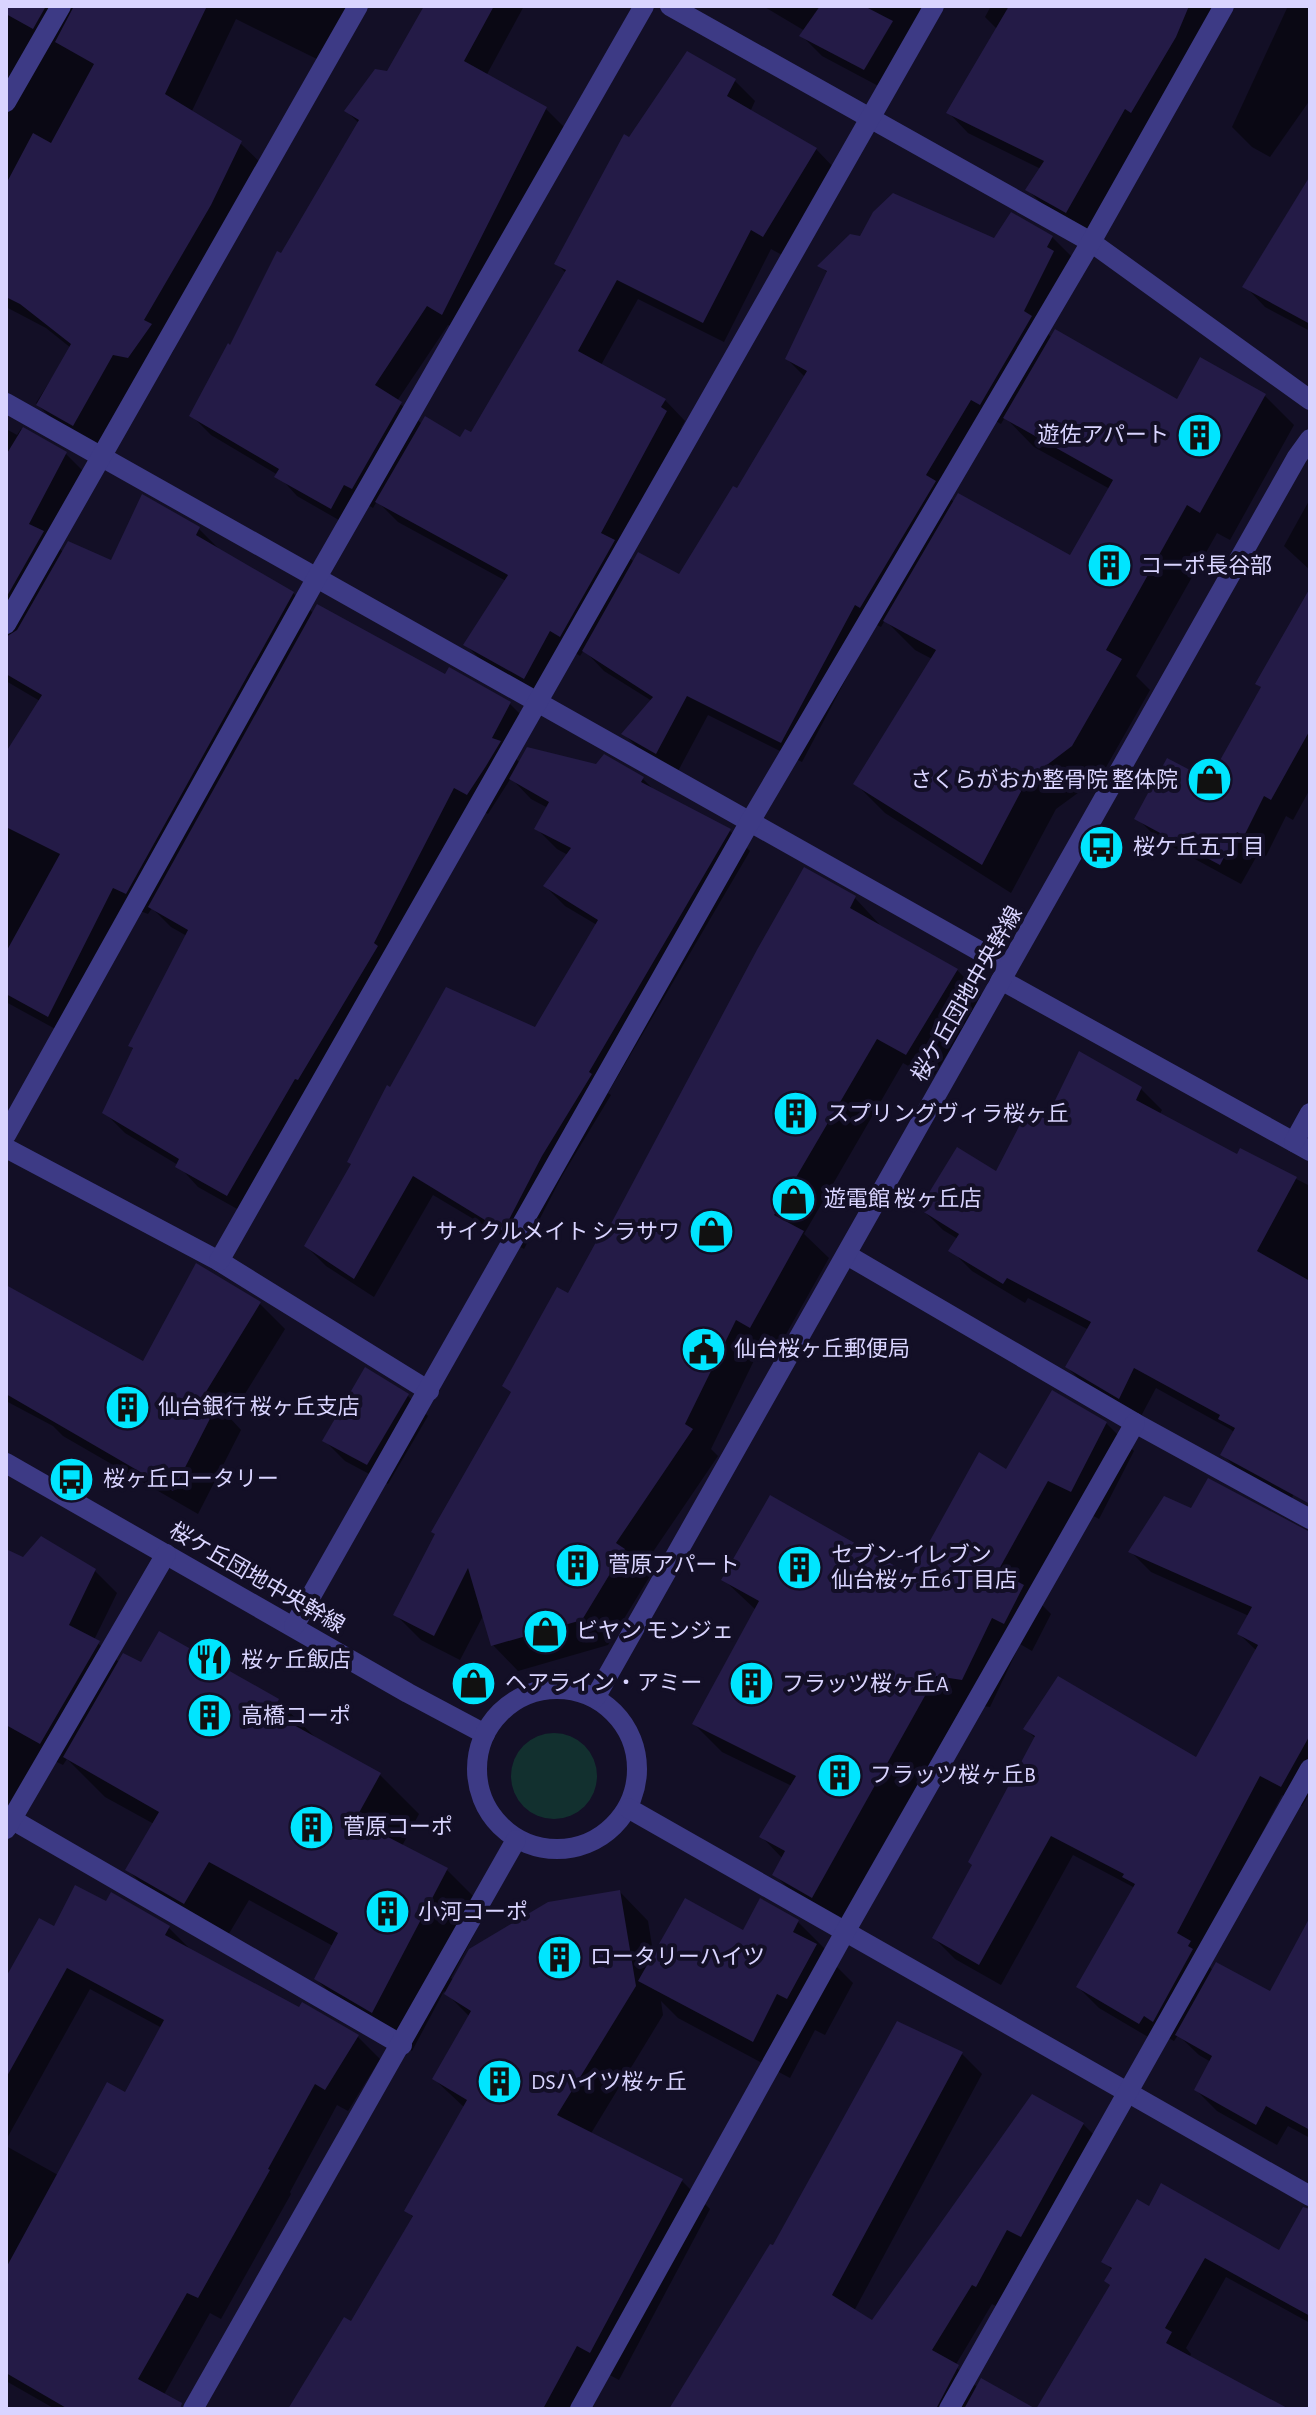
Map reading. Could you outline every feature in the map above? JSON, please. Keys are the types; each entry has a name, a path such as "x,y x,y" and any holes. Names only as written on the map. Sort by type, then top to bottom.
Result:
{"street":[{"path":"6,102 61,6"},
{"path":"6,624 358,6"},
{"path":"6,1135 316,579 644,6"},
{"path":"670,6 1091,242 1310,400"},
{"path":"219,1261 934,6"},
{"path":"294,1626 751,820 1091,242 1224,6"},
{"path":"6,403 751,820 1004,973 1302,1146 1310,1113"},
{"name":"桜ケ丘団地中央幹線","path":"595,1698 1297,457 1310,439"},
{"path":"6,1148 219,1261 429,1391"},
{"path":"847,1255 1135,1423 1310,1519"},
{"path":"580,2409 845,1932 1135,1423"},
{"name":"桜ケ丘団地中央幹線","path":"6,1463 485,1734"},
{"path":"166,1554 8,1821 402,2045"},
{"path":"545,1689 571,1690 595,1698 616,1713 630,1734 637,1758 637,1784 628,1808 613,1828 591,1843 566,1850 540,1848 516,1840 497,1824 484,1804 476,1781 477,1757 485,1734 499,1713 520,1697 545,1689"},
{"path":"949,2409 1310,1769"},
{"path":"628,1808 1310,2196"},
{"path":"193,2409 516,1840"}],"green space":[{"path":"554,1733 578,1740 590,1752 597,1776 590,1800 578,1812 554,1819 530,1812 518,1800 511,1776 518,1752 530,1740"}],"building":[{"path":"6,6 46,6 33,29 6,14"},
{"path":"74,6 207,6 165,94 242,141 211,205 144,320 152,324 128,358 113,355 73,426 36,405 71,344 20,304 6,297 6,184 33,133 51,143 94,64 55,42"},
{"path":"424,6 494,6 464,61 547,107 442,315 427,306 375,385 402,402 352,489 344,485 331,509 274,477 279,469 189,416 228,343 230,345 277,251 281,253 359,120 344,111 375,69 387,71"},
{"path":"820,6 864,6 893,21 864,70 799,36"},
{"path":"1009,6 1189,6 1176,37 1131,113 1125,109 1066,213 1025,190 1044,161 946,113"},
{"path":"687,51 736,79 727,96 817,148 763,237 751,230 703,323 617,280 578,351 666,399 661,407 667,411 601,533 615,540 560,637 550,631 524,679 463,645 508,575 375,502 425,416 460,437 465,429 471,432 566,270 554,264 624,134 629,137"},
{"path":"1310,176 1310,324 1242,287"},
{"path":"893,193 994,238 1011,212 1053,236 1047,247 1054,251 1024,311 1032,316 980,405 971,400 926,475 936,481 860,608 855,605 781,743 687,696 656,754 621,734 653,697 582,651 638,552 679,574 733,486 737,488 807,371 785,359 827,271 817,266 850,234 860,236 873,212"},
{"path":"1055,329 1177,399 1200,357 1266,394 1200,513 1187,505 1106,650 1122,659 1072,746 1027,780 982,865 853,784 936,650 883,621 958,493 1070,555 1113,480 1003,418"},
{"path":"23,427 67,452 29,524 44,531 6,598 6,455"},
{"path":"142,494 200,527 196,535 294,592 126,894 113,888 48,1017 6,994 6,952 60,854 6,827 6,752 42,695 6,674 6,637 17,630 68,541 111,560"},
{"path":"1310,588 1310,730 1271,800 1264,796 1244,836 1237,832 1220,865 1134,819 1167,758 1209,780 1261,687 1255,684"},
{"path":"317,604 445,674 449,667 511,702 492,738 501,741 467,795 454,788 374,943 378,946 227,1196 175,1167 179,1159 102,1113 133,1048 128,1046 188,930 148,907"},
{"path":"527,747 596,764 604,754 644,777 641,782 731,829 589,1072 592,1074 542,1156 503,1231 413,1176 354,1279 304,1246 351,1164 347,1162 387,1085 390,1087 446,987 535,1027 598,920 543,886 571,848 534,829 549,802 509,779"},
{"path":"804,867 856,896 850,908 958,969 906,1055 877,1039 774,1215 804,1231 750,1328 736,1320 685,1424 693,1429 616,1543 625,1549 582,1620 491,1646 468,1568 434,1636 393,1615 435,1534 431,1532 511,1392 502,1386 557,1287 568,1293 601,1233 605,1235"},
{"path":"1079,1051 1142,1087 1136,1100 1237,1154 1240,1148 1297,1177 1257,1251 1310,1281 1310,1504 1220,1455 1235,1428 1218,1419 1220,1415 1134,1368 1119,1399 1065,1367 1091,1322 1007,1278 1003,1284 948,1251 959,1234 919,1209 957,1147 996,1171 1027,1111 1046,1119"},
{"path":"196,1263 261,1302 204,1395 218,1403 173,1491 6,1394 6,1285 143,1361"},
{"path":"365,1367 409,1394 367,1465 322,1441"},
{"path":"1052,1390 1107,1422 1071,1492 1048,1481 998,1571 1024,1585 1004,1624 992,1618 962,1680 936,1676 812,1898 772,1875 785,1851 759,1837 796,1776 692,1724 759,1601 721,1580 770,1495 911,1575 979,1452 1006,1469"},
{"path":"1208,1478 1310,1532 1310,1735 1281,1787 1260,1776 1177,1933 1191,1941 1188,1946 1193,1949 1153,2022 1144,2016 1139,2024 1076,1987 1135,1884 1122,1877 1124,1874 1051,1836 979,1965 932,1938 972,1865 968,1862 1035,1736 1023,1729 1058,1676 1196,1757 1258,1645 1237,1634 1252,1607 1128,1552 1164,1496 1191,1508"},
{"path":"41,1536 96,1569 69,1625 100,1641 40,1744 6,1725 6,1549 23,1557"},
{"path":"159,1631 279,1699 272,1713 381,1773 355,1820 448,1868 372,2013 314,1979 338,1933 209,1862 184,1904 125,1870 159,1812 63,1757 123,1653 141,1662"},
{"path":"75,1885 106,1901 111,1892 170,1926 165,1935 299,2007 302,2002 359,2035 325,2090 315,2084 198,2298 187,2293 138,2379 182,2403 180,2409 68,2409 6,2373 6,2268 107,2082 125,2092 164,2020 67,1968 6,2078 6,1977 39,1918 54,1926"},
{"path":"620,1890 636,1986 557,2115 683,2179 590,2353 577,2346 543,2409 288,2409 344,2317 351,2321 413,2216 404,2211 467,2100 432,2079 471,2011 444,1994 469,1949 548,1902"},
{"path":"685,1898 743,1930 760,1898 799,1920 793,1932 817,1944 787,1999 777,1994 753,2042 638,1981"},
{"path":"1310,1917 1310,2130 1266,2106 1256,2125 1194,2090 1212,2056 1175,2035 1216,1962 1270,1991"},
{"path":"897,2021 963,2052 832,2295 872,2320 1032,2094 1084,2123 1021,2237 1007,2230 976,2287 972,2285 932,2350 959,2365 936,2409 669,2409 770,2244 773,2245"},
{"path":"1161,2183 1279,2250 1303,2207 1310,2209 1310,2316 1205,2258 1165,2328 1172,2332 1166,2343 1289,2409 1036,2409 1110,2285 1104,2281 1112,2268 1101,2262 1137,2199 1149,2206"},
{"path":"981,2378 1036,2409 964,2409"}],"place":[{"name":"遊佐アパート","path":"1200,435"},
{"name":"コーポ長谷部","path":"1109,566"},
{"name":"さくらがおか整骨院 整体院","path":"1209,780"},
{"name":"桜ケ丘五丁目","path":"1102,847"},
{"name":"スプリングヴィラ桜ヶ丘","path":"796,1114"},
{"name":"遊電館 桜ヶ丘店","path":"793,1199"},
{"name":"サイクルメイト シラサワ","path":"711,1232"},
{"name":"仙台桜ヶ丘郵便局","path":"703,1349"},
{"name":"仙台銀行 桜ヶ丘支店","path":"127,1407"},
{"name":"桜ヶ丘ロータリー","path":"72,1479"},
{"name":"菅原アパート","path":"577,1565"},
{"name":"セブン-イレブン 仙台桜ヶ丘6丁目店","path":"800,1568"},
{"name":"ビヤン モンジェ","path":"545,1631"},
{"name":"桜ヶ丘飯店","path":"210,1660"},
{"name":"ヘアライン・アミー","path":"474,1683"},
{"name":"フラッツ桜ヶ丘A","path":"751,1684"},
{"name":"高橋コーポ","path":"210,1716"},
{"name":"フラッツ桜ヶ丘B","path":"839,1775"},
{"name":"菅原コーポ","path":"312,1827"},
{"name":"小河コーポ","path":"387,1912"},
{"name":"ロータリーハイツ","path":"559,1957"},
{"name":"DSハイツ桜ヶ丘","path":"500,2082"}]}
